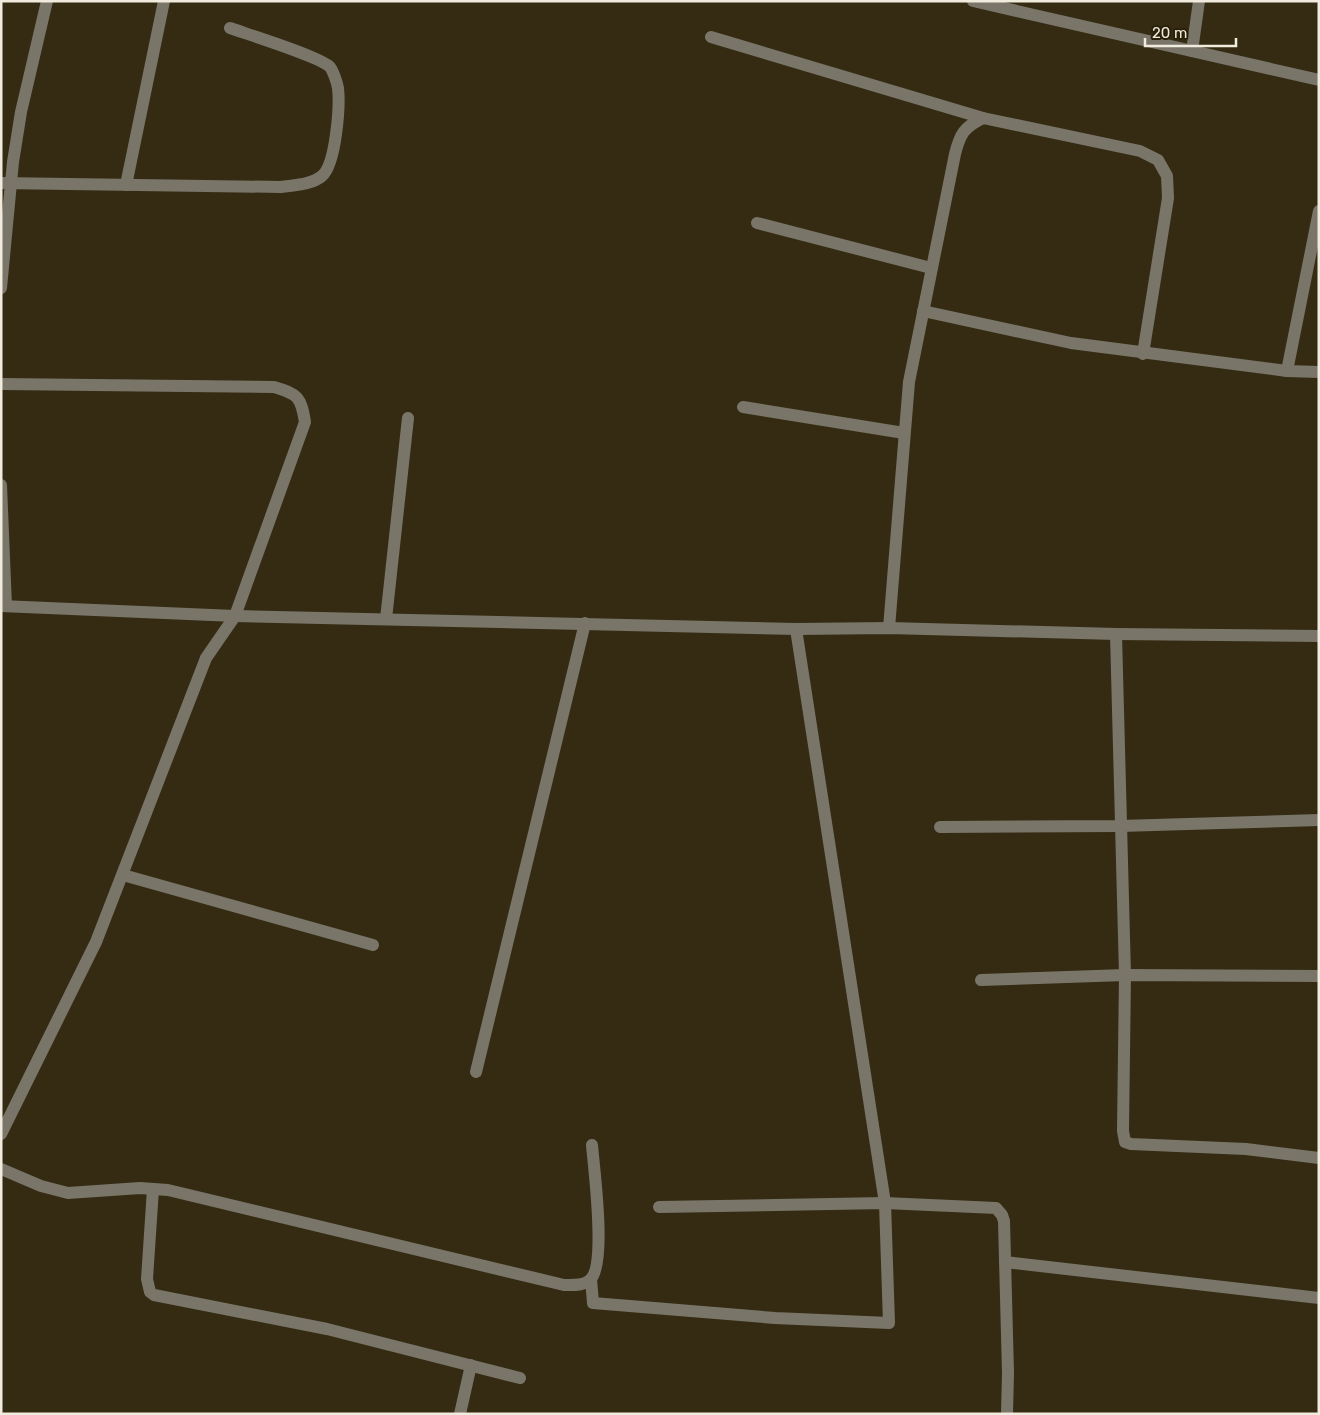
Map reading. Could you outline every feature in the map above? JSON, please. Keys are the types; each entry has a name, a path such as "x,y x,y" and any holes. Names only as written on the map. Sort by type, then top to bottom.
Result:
{"street":[{"path":"1,288 6,183 47,1"},
{"path":"126,185 164,1"},
{"path":"973,1 1319,80"},
{"path":"1192,51 1199,1"},
{"path":"6,183 282,187 305,184 322,176 332,160 339,104 338,85 329,66 315,58 230,28"},
{"path":"711,37 983,118 1140,151 1158,160 1167,176 1168,198 1143,354"},
{"path":"889,628 909,382 922,310 960,137 970,125 983,118"},
{"path":"1287,371 1319,211"},
{"path":"757,223 932,268"},
{"path":"922,310 1071,343 1143,354 1287,371 1319,372"},
{"path":"1,384 274,386 291,392 302,404 305,422 234,616 206,658 92,950 1,1134"},
{"path":"743,407 904,433"},
{"path":"386,619 408,418"},
{"path":"1,485 4,606 234,616 1116,634 1319,636"},
{"path":"476,1072 585,623"},
{"path":"591,1279 593,1303 775,1318 889,1323 885,1203 796,628"},
{"path":"1116,634 1125,975 1123,1131 1125,1142 1131,1144 1246,1150 1319,1158"},
{"path":"940,827 1120,826 1319,820"},
{"path":"122,875 373,946"},
{"path":"981,980 1125,975 1319,976"},
{"path":"1,1169 41,1186 68,1193 153,1188 168,1190 564,1285 584,1284 591,1279 596,1270 598,1231 592,1145"},
{"path":"153,1188 147,1279 150,1292 154,1295 327,1329 520,1378"},
{"path":"659,1207 885,1203 996,1208 1004,1221 1008,1373 1007,1414"},
{"path":"1005,1262 1319,1298"},
{"path":"460,1414 470,1366"}]}
